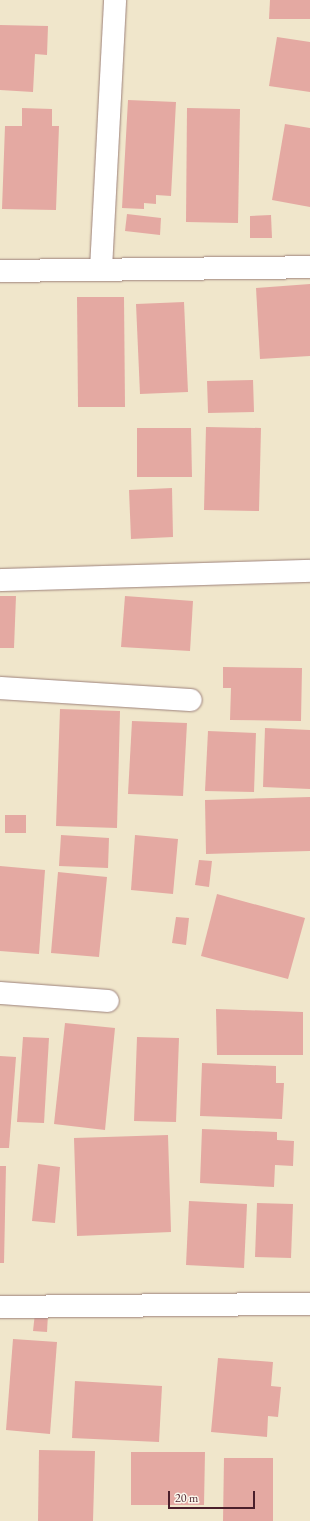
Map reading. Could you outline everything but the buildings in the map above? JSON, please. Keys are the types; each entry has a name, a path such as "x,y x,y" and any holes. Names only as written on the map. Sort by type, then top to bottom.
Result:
{"street":[{"path":"101,269 115,0"},
{"path":"0,270 310,267"},
{"path":"0,580 310,571"},
{"path":"0,688 191,700"},
{"path":"0,993 108,1001"},
{"path":"0,1307 310,1304"}]}
